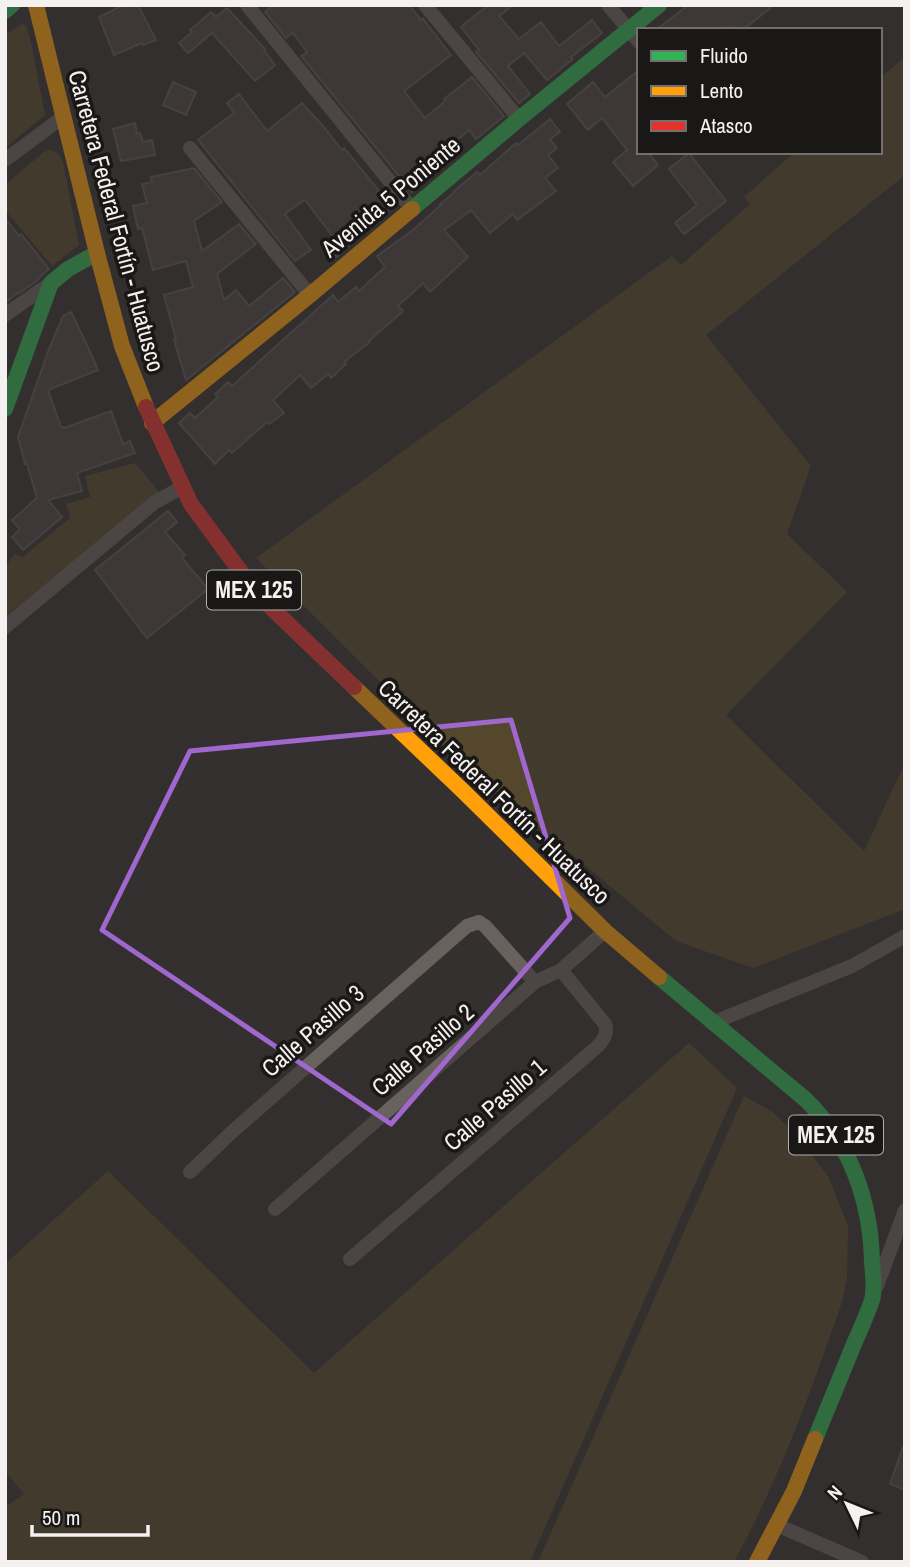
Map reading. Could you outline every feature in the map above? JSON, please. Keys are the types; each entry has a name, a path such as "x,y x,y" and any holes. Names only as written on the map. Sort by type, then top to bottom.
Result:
{"main road":[{"path":"5,10 12,5"},
{"name":"Carretera Federal Fortín - Huatusco","path":"36,5 122,346 152,423 191,504 257,594 605,931 822,1115 849,1158 859,1182 868,1217 873,1297 794,1491 757,1562"},
{"name":"Avenida 5 Poniente","path":"640,28 659,5"},
{"name":"Avenida 5 Poniente","path":"152,423 519,120 634,36"},
{"path":"5,409 51,283 68,269 97,253"}],"street":[{"path":"247,5 413,210"},
{"path":"425,5 519,120"},
{"path":"608,5 634,36"},
{"path":"5,160 63,117"},
{"path":"190,148 310,295"},
{"path":"5,315 51,283"},
{"path":"5,627 155,502 183,487"},
{"name":"Calle Pasillo 3","path":"190,1172 233,1131 467,926 480,922 485,926 536,982"},
{"name":"Calle Pasillo 2","path":"275,1209 536,982 561,970 605,931"},
{"path":"712,1023 852,966 905,936"},
{"name":"Calle Pasillo 1","path":"350,1259 604,1039 605,1024 561,970"},
{"path":"873,1297 905,1210"},
{"path":"777,1525 862,1562"}],"highlighted area":[{"path":"511,720 570,918 391,1124 102,930 190,751"}],"shaded area":[{"path":"22,24 26,26 31,42 45,115 5,148 5,35"},
{"path":"905,57 905,175 706,335 811,466 787,534 847,592 726,715 864,851 905,763 905,909 753,968 676,941 457,759 256,558 672,256 681,265 750,204 744,197 793,154 882,154 882,76"},
{"path":"50,150 59,154 63,162 79,245 52,266 5,210 5,185 44,152"},
{"path":"135,463 160,493 5,617 5,567 14,554 23,557 70,518 66,504 90,497 85,476"},
{"path":"689,1043 737,1088 530,1562 5,1562 5,1507 24,1494 5,1471 5,1264 108,1171 314,1373"},
{"path":"744,1096 771,1111 801,1140 829,1178 848,1226 847,1279 842,1302 780,1467 734,1562 538,1562"}],"building":[{"path":"123,5 138,5 156,40 114,55 99,17"},
{"path":"274,5 409,5 451,55 404,91 425,118 472,77 504,116 476,139 469,130 443,152 451,160 412,192 301,56 307,52 293,33 286,38 265,12"},
{"path":"488,5 513,5 499,16 519,39 541,22 559,46 592,20 602,33 547,80 524,53 508,66 530,94 519,103 476,52 479,50 461,27"},
{"path":"688,5 774,5 745,28 659,28"},
{"path":"227,8 265,49 275,65 255,81 212,33 188,53 179,43 211,12 216,17"},
{"path":"637,72 637,154 650,154 658,165 633,186 613,162 627,150 602,118 588,130 567,104 593,82 605,97"},
{"path":"173,82 196,92 186,115 163,105"},
{"path":"239,94 267,131 302,103 342,150 344,148 391,208 336,257 325,244 333,237 304,200 285,214 311,250 295,261 198,140 234,113 227,103"},
{"path":"550,119 560,132 550,139 557,148 548,155 558,168 545,178 556,191 517,220 513,214 490,233 471,210 444,230 468,257 430,292 423,283 398,306 403,311 344,362 346,364 331,378 328,374 311,388 300,375 273,400 284,413 269,424 267,422 232,453 229,450 215,464 179,423 190,413 195,418 218,397 215,394 228,382 232,386 333,295 338,302 356,287 359,291 385,267 377,256 413,230 477,172 480,175 516,143 518,145"},
{"path":"135,123 137,134 140,133 143,142 152,140 155,155 121,161 113,129"},
{"path":"690,154 726,201 684,234 675,223 697,205 669,169"},
{"path":"194,168 222,202 194,221 202,251 239,224 256,244 217,274 224,300 236,290 249,306 283,278 295,292 186,380 164,295 193,287 186,261 153,270 133,206 147,203 142,184 152,182 151,177"},
{"path":"5,218 49,269 5,303"},
{"path":"71,312 98,370 48,390 61,427 111,411 123,444 130,441 135,453 77,473 82,491 48,500 62,517 23,550 12,537 20,529 12,520 37,498 18,437 49,349 63,316"},
{"path":"168,511 177,522 165,532 185,555 182,558 208,589 147,638 95,570"},
{"path":"905,1447 905,1490 890,1484"}],"traffic: fast":[{"path":"5,11 12,5"},
{"path":"412,209 659,5"},
{"path":"5,409 51,283 68,269 97,253"},
{"path":"659,977 805,1099 834,1134 855,1174 871,1240 873,1296 815,1439"}],"traffic: slow":[{"path":"36,5 122,346 146,407"},
{"path":"152,423 412,209"},
{"path":"354,687 605,931 659,977"},
{"path":"757,1562 794,1491 815,1439"}],"traffic: jam":[{"path":"146,407 191,504 257,594 354,687"}]}
